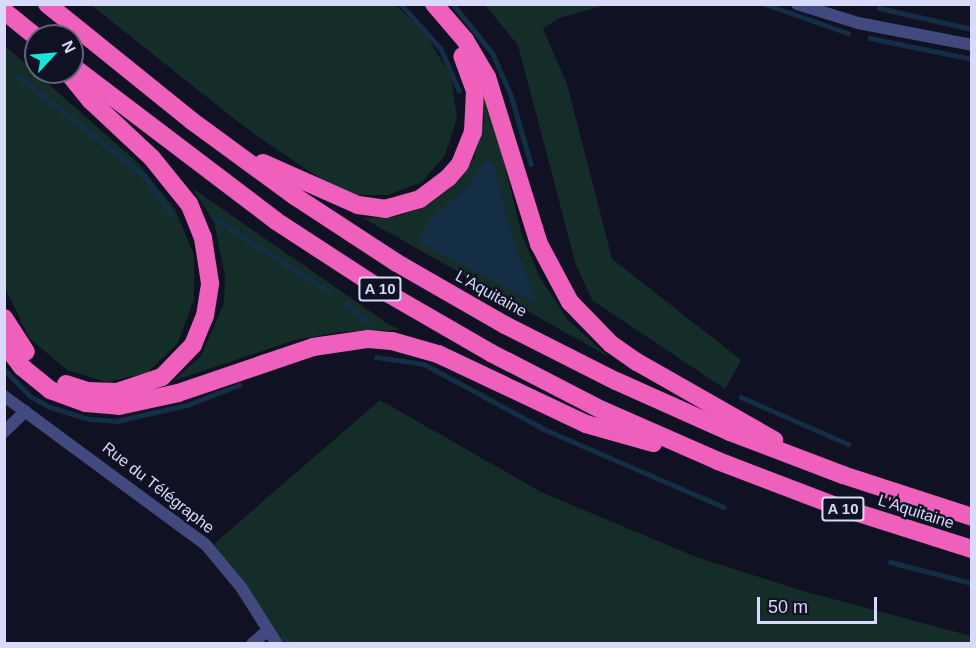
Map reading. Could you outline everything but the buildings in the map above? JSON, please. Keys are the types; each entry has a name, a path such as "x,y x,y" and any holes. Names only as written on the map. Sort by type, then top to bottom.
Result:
{"highway":[{"name":"L'Aquitaine","path":"47,4 220,143 371,246 505,325 663,403 817,466 972,517"},
{"path":"220,143 357,206 385,208 406,205 436,189 448,178 468,149 476,102 466,62 421,4"},
{"path":"434,4 465,40 487,77 539,244 570,302 611,344 637,362 817,466"},
{"path":"4,11 24,28"},
{"name":"L'Aquitaine","path":"84,75 224,184 381,290 546,382 718,461 833,505 972,549"},
{"path":"4,318 31,358 56,379 87,391 117,392 148,384 175,367 193,345 205,316 208,260 189,204 152,158 91,101 78,84"},
{"path":"4,343 22,367 50,390 86,403 119,406 178,393 313,347 368,339 392,341 438,354 586,424 718,461"}],"street":[{"path":"797,4 858,23 972,45"},
{"name":"Rue du Télégraphe","path":"4,396 206,545 241,587 277,644"},
{"path":"4,432 26,411"},
{"path":"252,644 268,630"}],"green space":[{"path":"91,5 395,5 424,32 451,76 457,119 445,155 422,182 388,195 356,195 322,180 251,132"},
{"path":"485,5 607,5 558,18 543,29 567,84 612,259 741,360 725,389 592,300 576,265 518,45"},
{"path":"5,46 24,63 24,84 48,84 136,161 175,209 194,255 194,299 178,343 147,373 106,382 67,370 29,338 5,287"},
{"path":"483,94 495,124 521,232 539,276 568,320 609,357 363,218 395,217 427,206 455,184 474,158 484,122"},
{"path":"192,188 400,330 339,332 295,340 173,381 201,356 224,303 225,276 214,222"},
{"path":"380,400 543,493 696,557 803,591 971,636 971,643 282,643 214,544"}],"water":[{"path":"489,161 494,164 506,217 536,303 419,242 426,224 469,186 484,162"}],"waterway":[{"path":"401,4 441,49 459,90"},
{"path":"453,4 493,54 511,95 531,164"},
{"path":"765,4 848,33"},
{"path":"879,8 972,29"},
{"path":"870,38 972,59"},
{"path":"18,76 144,175 171,213"},
{"path":"216,219 331,293"},
{"path":"346,304 368,322"},
{"path":"376,357 424,364 546,430 724,507"},
{"path":"4,369 30,396 50,407 89,419 117,421 187,405 239,385"},
{"path":"741,397 848,444"},
{"path":"890,562 972,583"},
{"path":"284,637 289,644"}]}
